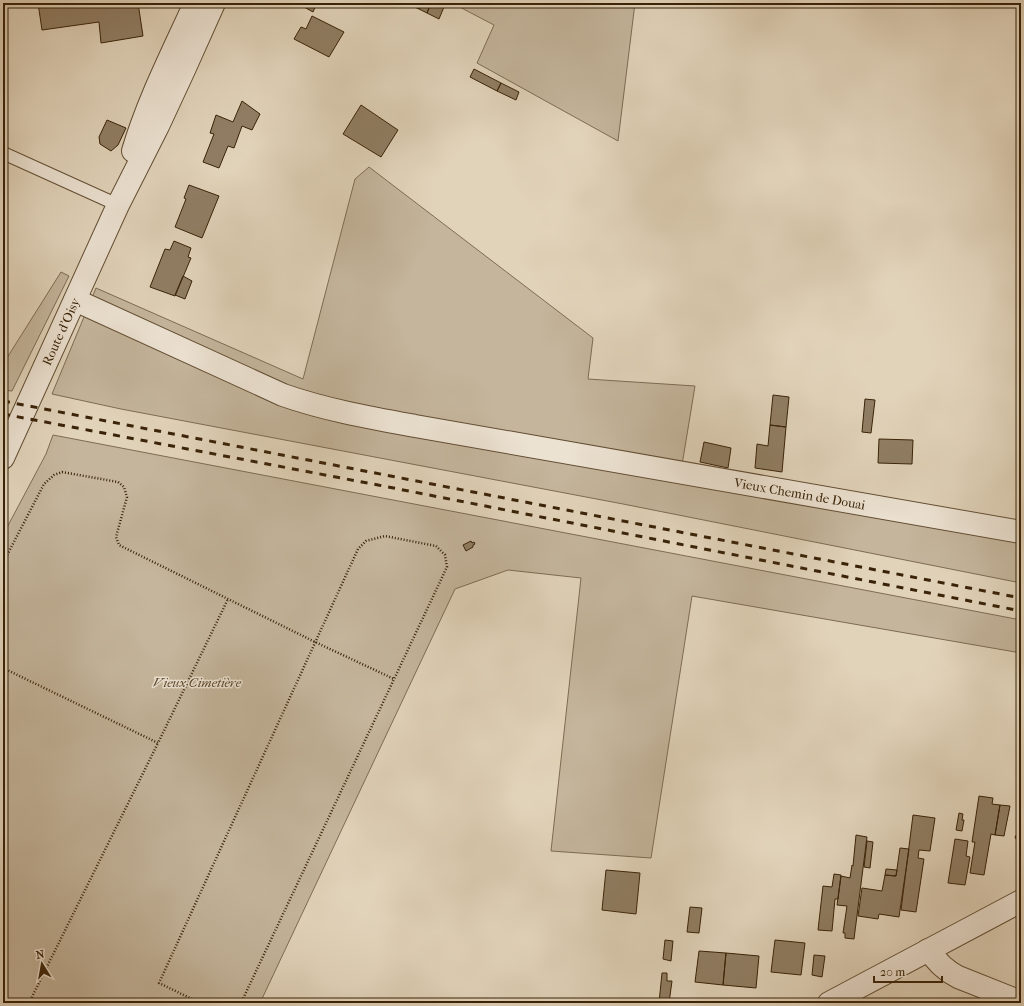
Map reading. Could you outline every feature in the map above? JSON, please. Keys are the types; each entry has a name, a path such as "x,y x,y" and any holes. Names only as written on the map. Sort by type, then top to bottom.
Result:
{"street":[{"name":"Route d'Oisy","path":"118,205 143,121 195,3"},
{"name":"Route d'Oisy","path":"3,458 118,205 158,126 214,3"},
{"name":"Vieux Chemin de Douai","path":"75,300 283,395 319,407 388,421 1021,532"},
{"path":"829,1003 1021,901"},
{"path":"928,950 949,972 1000,999 1021,1002"}],"lane":[{"path":"3,153 118,205"}],"path":[{"path":"3,563 44,484 54,475 62,472 118,482 124,487 127,497 116,537 120,545 315,642 394,679"},
{"path":"200,1003 159,983 358,549 366,541 385,536 436,546 445,555 447,567 241,1003"},
{"path":"29,1003 228,599"},
{"path":"3,668 158,743"}],"green space":[{"path":"452,3 635,3 618,141 477,63 494,25"},
{"path":"369,167 593,338 588,379 695,386 678,480 1021,538 1021,583 623,504 121,409 52,394 96,288 303,379 355,179"},
{"path":"61,272 69,276 12,391 3,390 3,360 5,361"},
{"name":"Vieux Cimetière","path":"53,435 1021,620 1021,653 692,596 651,858 551,851 581,578 508,570 455,589 260,1003 3,1003 3,535 46,454"}],"building":[{"path":"38,3 138,3 143,36 101,43 99,22 42,30"},
{"path":"297,3 317,3 313,12"},
{"path":"405,3 421,3 419,9"},
{"path":"421,3 431,3 427,13 419,9"},
{"path":"431,3 444,7 439,19 427,13"},
{"path":"312,16 344,32 329,57 294,39 301,27 306,29"},
{"path":"474,69 501,83 497,91 470,77"},
{"path":"501,83 519,92 516,100 497,91"},
{"path":"242,101 260,114 252,130 242,126 234,148 228,146 219,168 203,162 214,134 210,133 216,115 233,122"},
{"path":"361,105 398,130 381,157 343,134"},
{"path":"107,120 126,128 118,145 111,151 100,144 99,137"},
{"path":"189,185 219,196 202,238 175,227 186,199 184,198"},
{"path":"174,241 191,248 188,257 191,258 175,296 150,287 165,249 170,250"},
{"path":"183,276 192,281 185,299 175,295"},
{"path":"773,395 789,397 786,427 770,425"},
{"path":"865,399 875,400 871,433 862,432"},
{"path":"770,425 786,427 782,472 755,468 757,444 768,446"},
{"path":"879,439 913,440 912,464 878,463"},
{"path":"704,442 731,448 728,468 700,462"},
{"path":"471,541 475,544 466,551 463,545"},
{"path":"979,796 993,798 992,804 1000,805 995,835 991,834 984,875 970,873 975,842 972,842"},
{"path":"1000,805 1010,806 1004,836 995,835"},
{"path":"959,813 963,814 962,820 964,820 962,831 956,830"},
{"path":"913,815 935,818 930,851 919,850 918,858 924,859 916,912 901,910"},
{"path":"1021,830 1021,848 1015,837"},
{"path":"856,835 867,837 854,939 845,938 845,933 843,933 847,906 837,905 841,876 850,878 852,865 853,866"},
{"path":"955,839 968,841 966,856 970,857 965,885 948,883"},
{"path":"867,841 873,842 870,868 864,867"},
{"path":"900,848 909,849 899,917 879,914 878,919 858,916 862,888 882,891 885,875 896,876"},
{"path":"886,869 897,870 896,876 885,875"},
{"path":"606,870 640,873 636,914 602,910"},
{"path":"834,874 841,875 838,899 835,899 832,931 818,930 823,886 832,887"},
{"path":"690,907 702,908 699,933 687,932"},
{"path":"665,940 673,941 671,961 663,959"},
{"path":"775,940 805,943 801,975 771,972"},
{"path":"699,951 726,953 723,985 695,982"},
{"path":"726,953 759,956 756,988 723,985"},
{"path":"814,955 825,956 822,977 812,975"},
{"path":"662,973 667,973 667,981 672,981 669,1003 659,1003"}],"railway":[{"path":"3,401 1021,598"},
{"path":"3,414 378,485 1021,611"}]}
